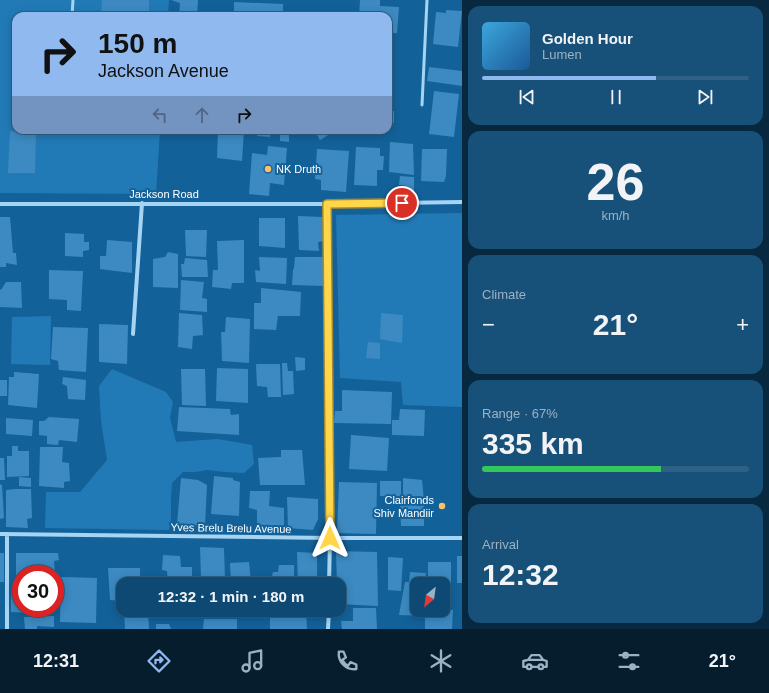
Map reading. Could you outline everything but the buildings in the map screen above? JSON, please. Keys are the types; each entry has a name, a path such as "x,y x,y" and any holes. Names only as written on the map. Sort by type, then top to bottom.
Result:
{"street":[{"name":"Jackson Road","path":"0,204 327,204 462,202"},
{"path":"133,334 142,203"},
{"path":"327,204 329,577"},
{"name":"Yves Brelu Brelu Avenue","path":"0,534 462,538"},
{"path":"7,534 7,629"},
{"path":"328,629 329,617"}],"lane":[{"path":"72,12 73,0"},
{"path":"422,105 428,0"}],"shaded area":[{"path":"0,0 169,0 168,12 12,12 12,134 160,134 156,194 0,193"},
{"path":"462,213 462,407 403,405 401,382 340,378 336,215"},
{"path":"51,316 50,365 11,364 12,317"},
{"path":"112,369 166,392 173,402 170,418 176,442 218,439 252,445 254,464 244,473 207,470 183,472 172,483 171,519 169,530 45,528 46,492 80,492 107,460 101,421 99,386"}],"place":[{"name":"NK Druth","path":"268,169"},
{"name":"Clairfonds Shiv Mandiir","path":"442,506"}],"route":[{"path":"330,538 327,204 402,203"}]}
